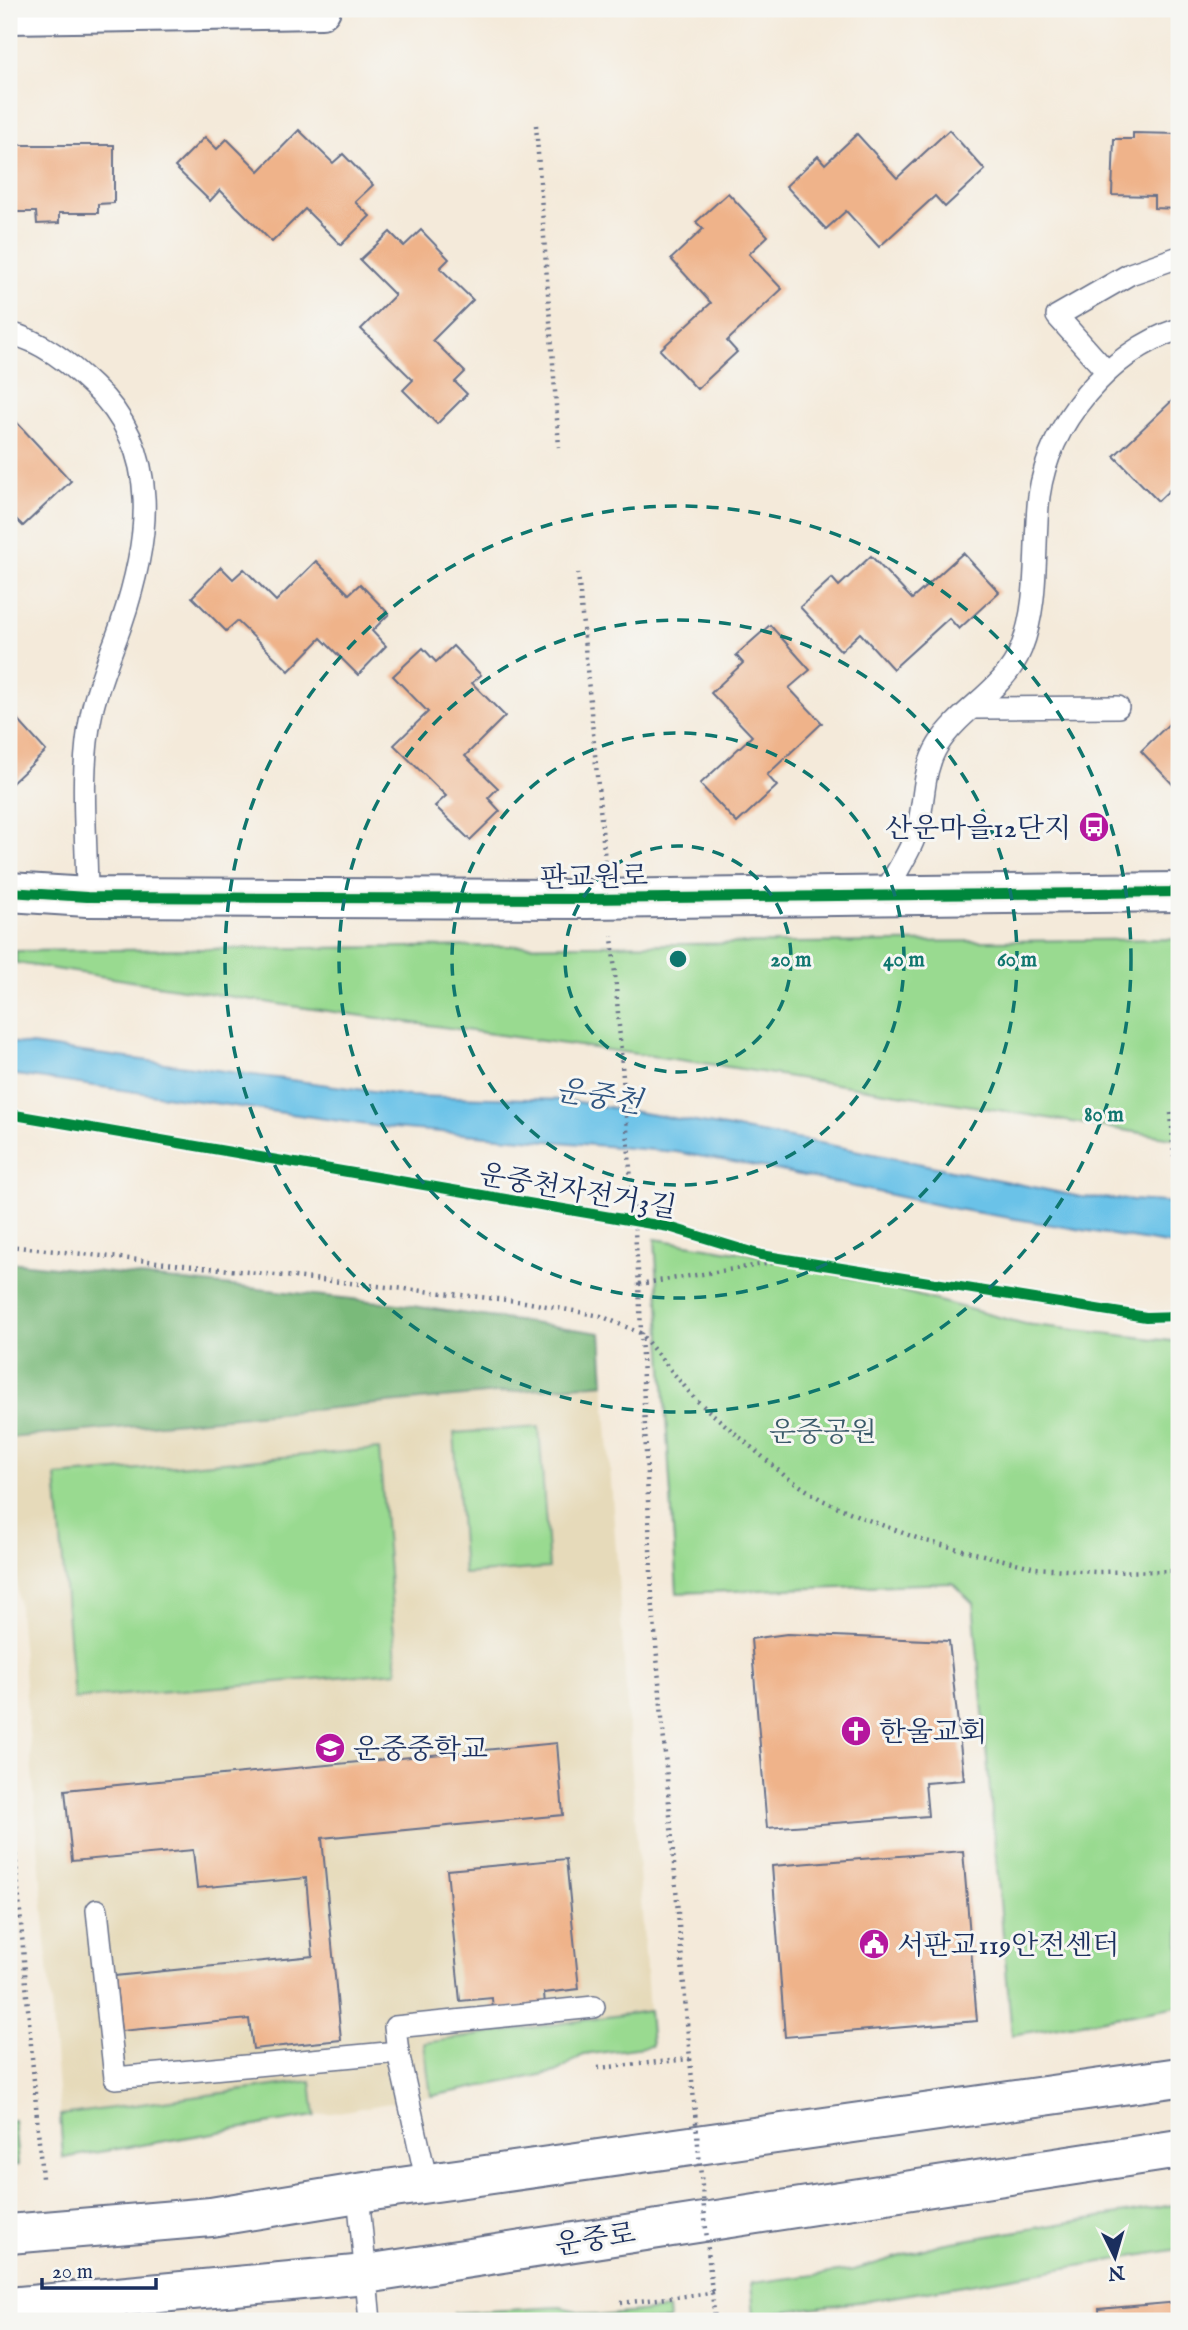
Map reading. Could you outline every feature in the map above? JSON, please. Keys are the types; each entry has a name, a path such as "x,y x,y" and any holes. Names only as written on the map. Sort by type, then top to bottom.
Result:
{"main road":[{"path":"9,14 321,9"},
{"name":"판교원로","path":"9,892 87,897 609,899 1179,892"},
{"path":"9,2234 211,2217 427,2183 1179,2077"},
{"name":"운중로","path":"9,2307 366,2274 1179,2149"}],"lane":[{"path":"1107,372 1057,316 1111,283 1149,266 1179,257"},
{"path":"885,894 919,824 926,769 938,744 1007,674 1020,652 1029,628 1044,469 1079,402 1107,372 1137,350 1179,329"},
{"path":"9,333 26,337 57,355 104,396 121,416 136,447 143,480 145,513 136,568 91,715 87,750 87,897"},
{"path":"973,708 1118,707"},
{"path":"97,1910 115,2078 398,2052"},
{"path":"427,2183 398,2052 396,2027 594,2007"},
{"path":"358,2193 370,2321"}],"path":[{"path":"536,125 559,447"},
{"path":"578,573 621,1042 639,1284 652,1596 690,2059 715,2321"},
{"path":"1171,1113 1174,1156"},
{"path":"9,1246 525,1303 601,1316 640,1333 695,1398 785,1476 821,1500 922,1540 1036,1568 1095,1572 1179,1571"},
{"path":"748,1251 805,1262"},
{"path":"639,1284 791,1260"},
{"path":"9,1778 42,2178"},
{"path":"598,2068 690,2059"},
{"path":"621,2302 712,2293"}],"shaded area":[{"name":"운중중학교","path":"604,1383 649,2011 425,2043 431,2096 315,2116 310,2081 60,2115 9,1485 9,1438"}],"green space":[{"path":"1179,939 1179,1139 716,1065 284,1005 16,963 16,951"},
{"name":"운중공원","path":"655,1239 776,1258 1025,1324 1179,1342 1179,2006 1012,2035 973,1603 952,1583 677,1593"},
{"path":"9,1262 398,1304 601,1333 604,1383 9,1438"},
{"path":"539,1427 549,1568 464,1574 454,1433"},
{"path":"379,1449 397,1672 74,1699 56,1476"},
{"path":"649,2011 652,2046 583,2055 556,2072 431,2096 424,2043"},
{"path":"311,2081 315,2116 63,2158 60,2115"},
{"path":"14,2120 18,2165 9,2166 9,2121"},
{"path":"1179,2204 1179,2249 874,2300 754,2315 751,2283 854,2270 941,2244"},
{"path":"560,2307 599,2316 668,2309 669,2321 456,2321 454,2313"}],"water":[{"path":"9,1042 409,1096 566,1100 825,1144 1081,1197 1179,1203 1179,1246 956,1209 767,1168 676,1152 382,1127 9,1074"}],"building":[{"path":"299,130 333,163 343,154 373,185 355,202 370,216 341,245 305,209 272,242 220,190 210,201 175,167 205,137 217,149 227,139 259,171"},
{"path":"949,130 985,170 945,207 935,196 879,247 846,211 826,229 786,186 818,156 825,164 857,134 897,178"},
{"path":"1133,133 1179,134 1179,209 1154,208 1154,196 1112,195 1114,139 1133,139"},
{"path":"9,145 114,145 114,203 98,204 98,213 59,213 59,223 37,224 36,212 9,212"},
{"path":"728,193 768,236 749,254 782,289 727,341 737,352 697,389 660,350 711,303 671,259 703,229 696,222"},
{"path":"421,230 449,259 440,268 473,300 433,340 465,372 455,382 467,394 437,424 403,390 413,380 361,329 395,295 360,260 390,232 404,246"},
{"path":"1179,394 1179,481 1158,501 1114,456"},
{"path":"9,414 71,481 23,526 9,512"},
{"path":"963,553 999,592 959,629 949,618 893,669 860,633 841,651 800,607 832,578 839,586 871,556 912,599"},
{"path":"316,561 349,594 360,584 389,614 372,631 386,646 358,675 321,638 289,671 237,621 226,631 192,597 221,567 233,579 244,569 276,601"},
{"path":"770,625 810,670 789,688 822,723 767,775 777,786 737,823 700,784 752,736 711,693 743,663 736,655"},
{"path":"453,646 481,675 472,683 505,716 465,756 498,788 488,798 500,811 470,840 435,806 446,796 394,745 428,712 393,676 423,648 436,662"},
{"path":"9,710 46,751 9,786"},
{"path":"1179,714 1179,791 1141,751"},
{"path":"787,1634 949,1641 964,1780 925,1783 928,1816 767,1828 751,1639"},
{"path":"557,1743 563,1815 322,1838 341,2040 253,2049 249,2019 121,2031 115,1976 313,1956 306,1878 197,1888 193,1850 72,1861 65,1790"},
{"name":"서판교119안전센터","path":"963,1851 977,2021 785,2037 772,1866"},
{"path":"566,1859 579,1989 544,1993 545,2005 493,2010 492,1998 460,2001 447,1870"},
{"path":"1179,2302 1179,2321 1100,2321 1099,2309"}],"cycle path":[{"path":"9,892 87,897 586,899 1179,892"},
{"name":"운중천자전거3길","path":"9,1114 669,1227 761,1255 1146,1317 1179,1316"}],"place":[{"name":"산운마을12단지","path":"1094,827"},
{"name":"한울교회","path":"856,1731"},
{"name":"운중중학교","path":"330,1748"},
{"name":"서판교119안전센터","path":"874,1944"}],"water label":[{"name":"운중천","path":"599,1096"}]}
